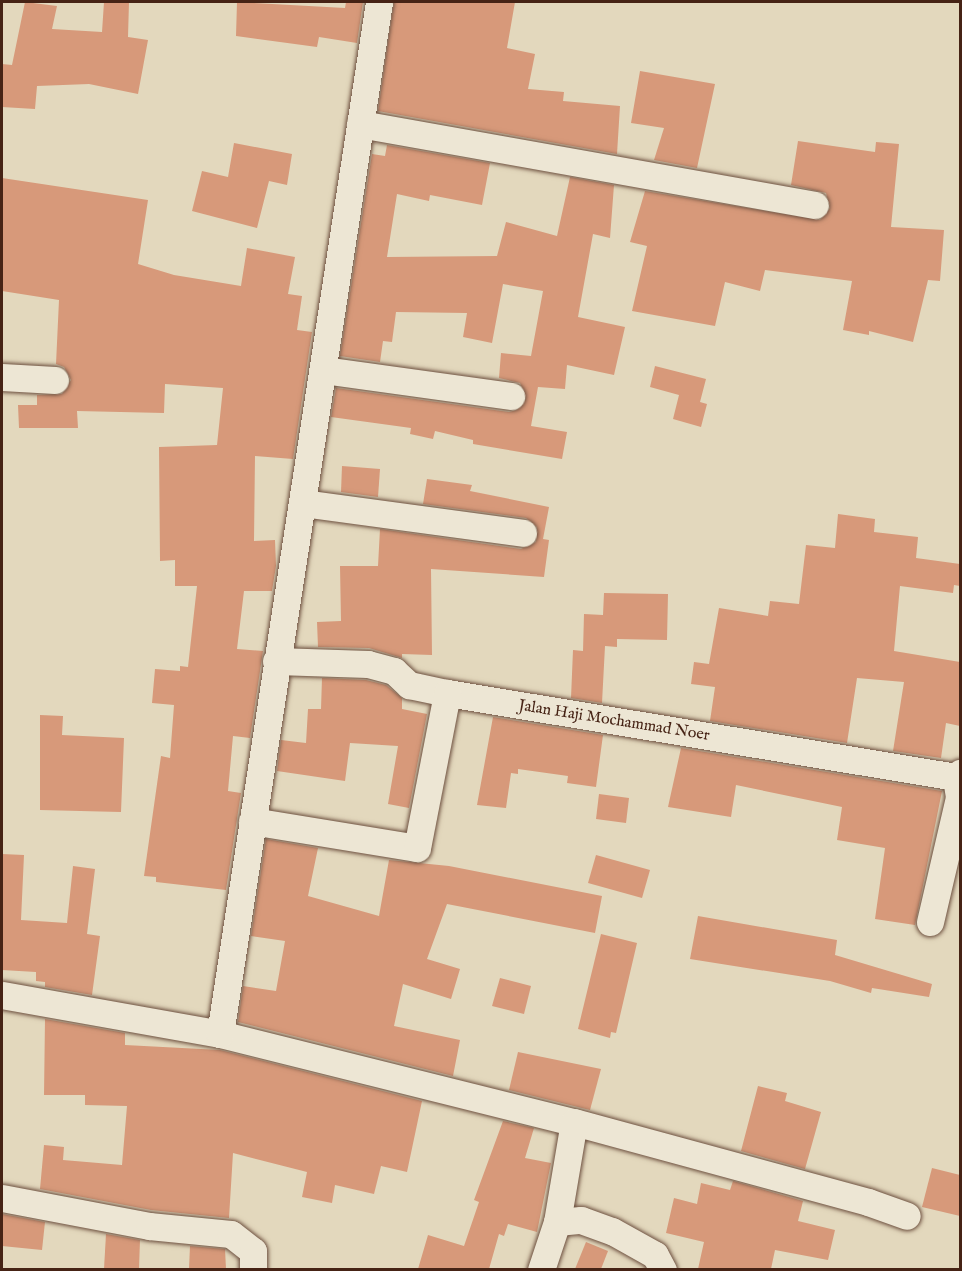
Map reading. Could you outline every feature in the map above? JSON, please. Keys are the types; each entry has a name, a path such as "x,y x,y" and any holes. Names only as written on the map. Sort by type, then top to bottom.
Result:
{"street":[{"path":"220,1034 379,2"},
{"path":"360,123 815,205"},
{"path":"323,370 511,396"},
{"path":"2,377 55,380"},
{"path":"302,503 523,533"},
{"name":"Jalan Haji Mochammad Noer","path":"276,661 368,664 394,671 409,685 447,693 958,775"},
{"path":"252,821 417,848 447,693"},
{"path":"930,922 959,797 958,775"},
{"path":"2,995 220,1034 574,1122 868,1202 907,1216"},
{"path":"541,1269 556,1222 574,1122"},
{"path":"2,1198 149,1226 231,1234 253,1251 253,1269"},
{"path":"556,1222 580,1220 612,1231 655,1255 663,1269"}],"building":[{"path":"25,2 57,6 52,29 102,32 104,2 129,2 128,37 148,40 138,94 89,84 37,86 35,109 2,107 2,64 12,65"},
{"path":"237,2 345,8 346,2 363,2 357,43 319,37 317,47 236,36"},
{"path":"394,2 515,2 507,48 535,54 528,89 564,92 563,101 620,106 617,154 378,111"},
{"path":"640,71 715,84 697,168 654,160 664,128 631,123"},
{"path":"798,141 875,152 876,142 899,144 891,227 944,230 940,281 928,280 913,342 869,331 869,335 843,330 852,281 765,270 760,291 725,282 715,326 632,311 647,246 630,242 645,191 820,220 830,208 826,193 791,185"},
{"path":"234,143 292,154 287,185 269,181 257,228 192,211 202,171 228,177"},
{"path":"387,145 490,163 482,205 430,195 429,201 397,194 387,257 497,256 506,222 557,236 570,177 614,185 610,238 593,234 578,317 625,327 614,375 567,365 565,389 538,387 531,426 567,432 562,459 473,444 473,440 435,431 433,439 410,434 411,428 331,417 336,388 509,412 517,410 526,399 520,383 499,378 501,353 531,356 543,291 503,284 492,343 463,337 467,313 396,312 392,342 383,341 380,362 340,356 372,154 385,156"},
{"path":"2,178 148,200 138,264 174,275 241,286 247,248 295,257 288,294 302,296 297,330 312,332 293,459 255,456 254,541 275,540 276,566 272,591 244,591 237,649 263,651 250,738 233,736 228,791 241,793 226,890 156,882 156,877 144,876 161,756 170,758 174,705 152,703 155,669 180,671 180,666 188,667 197,586 175,586 175,560 160,561 159,447 217,445 223,388 165,384 164,413 77,411 78,428 19,428 18,405 37,405 37,395 62,394 71,380 64,367 56,364 59,300 2,291"},
{"path":"655,366 706,379 700,402 707,404 701,427 673,419 679,395 650,387"},
{"path":"342,466 380,469 378,497 341,492"},
{"path":"427,479 472,485 470,491 549,507 543,539 549,540 544,577 431,569 432,655 402,654 402,658 369,648 318,647 317,622 341,621 340,566 378,566 380,529 521,549 536,542 537,527 526,518 423,504"},
{"path":"838,514 875,519 874,532 918,537 916,558 960,564 960,586 954,585 953,593 900,586 894,651 960,662 960,726 946,723 941,758 893,751 904,682 857,678 847,743 710,721 715,687 691,684 694,662 709,664 719,608 768,616 770,601 799,604 806,545 835,548"},
{"path":"604,593 668,594 667,640 617,639 617,647 605,646 602,703 571,698 573,650 583,651 584,614 603,615"},
{"path":"322,678 366,680 386,685 402,698 402,709 427,714 409,808 388,804 398,746 350,743 345,781 277,771 281,740 306,743 308,709 321,709"},
{"path":"40,715 63,716 62,735 124,738 121,812 40,810"},
{"path":"493,717 603,735 596,787 567,783 568,776 518,769 518,774 511,773 506,808 477,805"},
{"path":"681,748 942,791 915,925 875,919 885,848 837,840 842,807 736,785 731,817 668,807"},
{"path":"599,794 629,798 626,823 596,819"},
{"path":"266,839 318,848 308,896 379,916 389,860 449,866 602,896 595,933 447,904 427,959 460,969 451,999 403,984 394,1026 460,1040 453,1076 238,1022 243,986 276,991 285,941 251,936"},
{"path":"2,854 24,855 21,920 67,923 73,866 95,869 87,934 100,936 92,995 45,987 45,982 36,981 36,972 2,970"},
{"path":"596,855 650,870 642,898 588,883"},
{"path":"698,916 837,940 835,955 932,984 929,997 872,988 871,993 830,981 690,959"},
{"path":"601,934 637,943 616,1033 611,1032 610,1038 578,1029"},
{"path":"500,978 531,986 524,1014 492,1006"},
{"path":"45,1019 125,1033 125,1045 220,1050 422,1101 407,1172 381,1166 374,1194 335,1185 332,1203 302,1197 307,1172 233,1153 229,1218 151,1210 40,1189 44,1145 64,1147 63,1160 122,1165 127,1106 85,1105 85,1095 44,1095"},
{"path":"518,1052 601,1069 590,1110 509,1090"},
{"path":"758,1086 787,1093 785,1101 821,1112 805,1169 741,1151"},
{"path":"503,1121 534,1128 525,1158 551,1163 537,1232 508,1224 504,1236 499,1234 489,1269 418,1269 428,1235 464,1246 479,1202 474,1200"},
{"path":"932,1168 960,1175 960,1216 922,1207"},
{"path":"733,1181 803,1201 798,1221 835,1230 828,1260 775,1250 771,1269 698,1269 704,1242 666,1233 674,1198 697,1204 701,1183 730,1190"},
{"path":"2,1214 45,1222 42,1250 2,1246"},
{"path":"106,1234 140,1240 139,1269 104,1269"},
{"path":"586,1242 608,1251 601,1269 575,1269"},
{"path":"190,1246 225,1249 226,1269 189,1269"}]}
